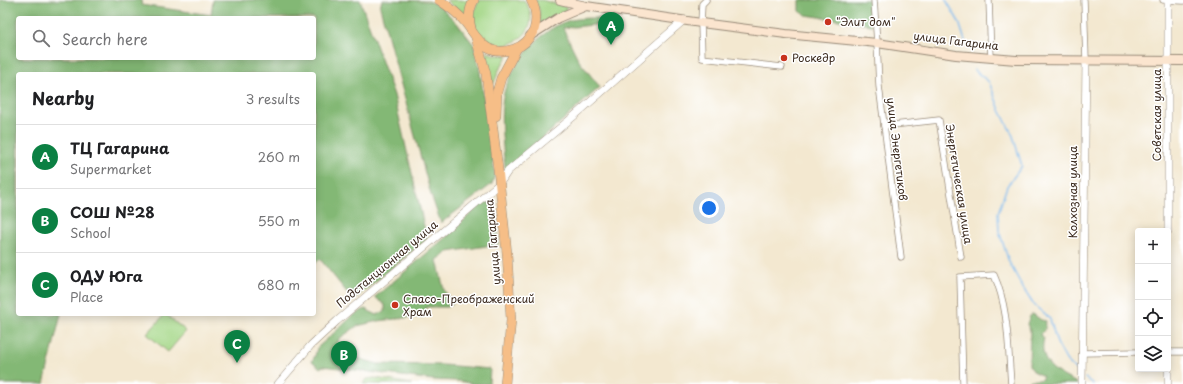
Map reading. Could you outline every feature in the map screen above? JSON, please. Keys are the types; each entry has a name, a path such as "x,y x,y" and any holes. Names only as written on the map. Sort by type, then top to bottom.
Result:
{"main road":[{"path":"439,0 465,21 474,36 483,45 490,49 499,51 508,51 517,48 530,37 558,18 586,6"},
{"path":"474,0 470,9 469,17 486,74 495,145"},
{"path":"530,37 536,21 536,13 531,0"},
{"name":"улица Гагарина","path":"560,0 586,6 700,23 786,34 877,43 956,55 991,58 1183,61"},
{"path":"495,145 497,92 501,78 517,48"},
{"name":"улица Гагарина","path":"495,145 507,253 511,320 505,384"}],"street":[{"path":"706,0 702,4 700,23 702,58 782,67"},
{"name":"улица Энергетиков","path":"874,0 879,86 901,257"},
{"path":"989,0 991,58"},
{"name":"Колхозная улица","path":"1082,382 1086,60 1084,0"},
{"path":"1163,0 1183,0"},
{"name":"Советская улица","path":"1168,0 1168,228"},
{"name":"Подстанционная улица","path":"278,384 311,345 337,321 500,183 508,171 573,117 684,20"},
{"name":"Энергетическая улица","path":"884,126 939,120 960,257"},
{"path":"963,384 960,277 994,275 1000,288 1005,313 1011,384"},
{"path":"1082,353 1135,352"},
{"path":"1171,352 1183,352"},
{"path":"1168,372 1168,384"}],"green space":[{"path":"0,0 142,0 141,5 211,15 213,0 360,0 394,95 427,239 353,300 320,259 316,262 316,72 16,72 16,316 61,316 44,384 0,384"},
{"path":"382,0 429,1 441,7 457,23 474,45 479,65 495,174 492,184 441,223 431,195 380,7"},
{"path":"446,0 470,0 465,17"},
{"path":"480,0 524,0 530,13 530,25 524,35 514,42 503,46 491,44 481,38 475,26 474,19 475,9"},
{"path":"535,0 542,0 566,7 566,10 540,24 539,10"},
{"path":"799,0 871,0 872,25 806,15 799,11"},
{"path":"582,18 601,18 603,24 563,28 579,61 600,87 507,170 505,168 501,117 505,89 515,68 530,47 550,30 560,24"},
{"path":"486,52 497,55 508,55 499,70 494,83 492,83"},
{"path":"485,200 494,206 499,244 448,252 437,260 444,290 453,304 447,307 426,307 424,317 378,321 357,326 339,339 334,355 357,358 378,364 443,365 490,369 489,384 433,380 323,366 320,368 312,361 317,348 354,315 365,309 377,315 385,311 385,305 375,297 445,238"},
{"path":"1033,314 1041,320 1046,321 1045,329 1040,335 1044,338 1043,352 1047,362 1061,375 1078,384 1026,384 1031,380 1041,380 1043,376 1034,372 1029,365 1030,331 1027,324 1030,316"},
{"path":"163,316 167,316 186,331 168,352 147,334"},
{"path":"375,378 412,384 363,384 367,379"}],"waterway":[{"path":"946,0 959,22 965,41"},
{"path":"974,70 989,82 1000,110 1013,136 1022,166 1007,186 998,213 999,231 1009,262 1033,304 1050,319 1057,343 1066,360 1079,373"},
{"path":"1085,378 1093,384"}],"place":[{"name":"\"Элит дом\"","path":"828,22"},
{"name":"ТЦ Гагарина","path":"611,45"},
{"name":"Роскедр","path":"784,58"},
{"name":"Спасо-Преображенский Храм","path":"395,305"},
{"name":"ОДУ Юга","path":"237,363"},
{"name":"СОШ №28","path":"344,374"}]}
